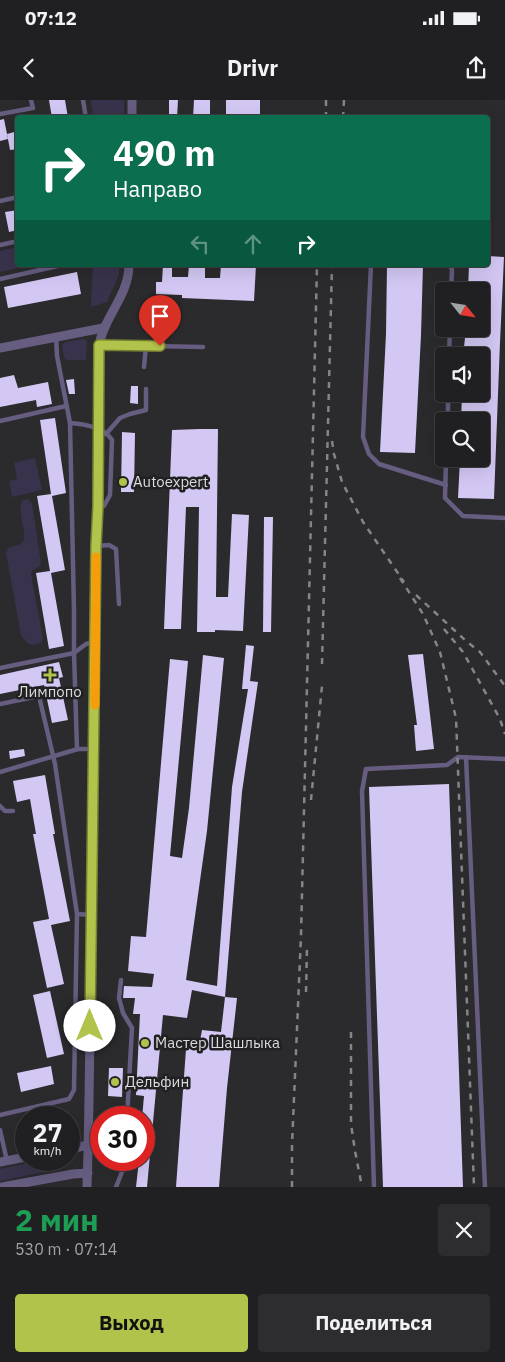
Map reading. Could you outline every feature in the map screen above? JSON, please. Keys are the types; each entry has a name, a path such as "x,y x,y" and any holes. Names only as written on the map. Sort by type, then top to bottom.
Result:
{"street":[{"path":"132,100 132,115"},
{"path":"88,1187 96,546 102,432 99,345 104,328 126,287 129,267"},
{"path":"0,348 104,328"},
{"path":"80,1147 89,1145"},
{"path":"2,1187 88,1173"}],"lane":[{"path":"0,114 33,108 31,100"},
{"path":"83,100 86,115"},
{"path":"0,201 15,198"},
{"path":"0,245 15,242"},
{"path":"0,279 53,267"},
{"path":"372,267 363,437 369,454 379,464 446,485"},
{"path":"451,267 451,282"},
{"path":"56,337 57,356 70,423 77,749"},
{"path":"99,345 203,347"},
{"path":"144,367 146,346"},
{"path":"102,432 120,418 146,410 146,389"},
{"path":"0,421 66,406"},
{"path":"70,423 82,424 102,432 109,435 112,440 110,495 104,506 98,506"},
{"path":"446,467 445,498 463,516 505,518"},
{"path":"96,546 109,545 116,549 119,604"},
{"path":"0,668 74,653 86,644 96,642"},
{"path":"0,704 39,696 53,756 77,914 74,1090 69,1099 0,1115"},
{"path":"0,772 77,749 94,750"},
{"path":"374,1187 362,791 366,769 447,765 458,757 505,759"},
{"path":"466,757 486,1187"},
{"path":"0,806 7,812 14,811"},
{"path":"77,914 91,915"},
{"path":"121,980 119,998 122,1013 132,1028 128,1106"},
{"path":"0,1130 3,1162"},
{"path":"116,1187 122,1171"}],"shaded area":[{"path":"91,100 124,100 124,115 93,115"},
{"path":"15,247 15,267 22,267 0,272 0,251"},
{"path":"93,267 119,267 119,275 107,302 91,307"},
{"path":"83,339 87,341 86,360 67,360 64,358 62,345 65,342"},
{"path":"35,458 42,490 12,497 9,481 17,479 14,463"},
{"path":"27,499 32,503 41,564 31,574 43,639 41,643 32,645 27,643 21,635 6,553 8,548 23,542 24,532 21,505 23,500"},
{"path":"15,1166 15,1171 48,1171 0,1181 0,1169"}],"building":[{"path":"49,100 65,100 68,115 52,115"},
{"path":"169,100 178,100 177,115 169,115"},
{"path":"194,100 210,100 210,115 193,115"},
{"path":"226,100 260,100 260,115 226,115"},
{"path":"4,119 8,139 0,141 0,120"},
{"path":"15,132 15,149 10,150 7,134"},
{"path":"15,210 15,231 9,232 5,212"},
{"path":"490,256 504,257 494,499 458,498 460,467 490,467 490,412 461,412 462,402 490,402 490,347 464,347 465,338 490,338 490,282 468,282 469,267 490,267"},
{"path":"163,267 172,267 172,277 188,277 189,267 205,267 205,278 220,278 221,267 256,267 254,301 182,298 182,295 156,294 156,282 162,282"},
{"path":"387,267 423,267 415,453 380,452 386,334"},
{"path":"77,272 81,294 8,308 4,287"},
{"path":"14,375 18,388 48,382 52,404 37,407 36,400 0,407 0,378"},
{"path":"74,379 75,394 69,394 66,380"},
{"path":"131,386 138,386 138,404 130,403"},
{"path":"55,418 66,493 52,496 65,570 51,573 64,646 49,649 36,573 50,571 37,496 51,494 40,420"},
{"path":"218,429 216,597 228,597 232,514 249,515 243,631 215,630 215,632 197,632 199,507 186,507 181,629 164,629 172,430"},
{"path":"122,432 135,433 134,492 121,492"},
{"path":"264,517 273,517 271,632 263,632"},
{"path":"246,645 254,646 250,681 258,682 242,792 225,997 192,990 187,1018 163,1015 155,1106 143,1106 144,1096 136,1095 140,1014 133,1014 135,998 123,998 124,986 152,987 154,974 128,971 131,936 146,937 170,659 188,661 170,856 182,858 189,808 203,655 224,658 207,831 186,980 217,986 232,787 248,689 242,689"},
{"path":"423,654 434,749 416,751 414,725 417,725 408,655"},
{"path":"59,662 63,677 59,678 68,720 52,723 44,685 0,694 0,675"},
{"path":"24,749 25,756 10,759 9,751"},
{"path":"45,775 55,834 53,834 70,921 51,925 64,984 47,988 33,922 49,919 33,834 36,834 30,799 17,802 13,781"},
{"path":"449,784 463,1187 383,1187 369,787"},
{"path":"50,991 64,1054 47,1058 33,995"},
{"path":"225,997 237,998 219,1187 176,1187 186,1049 199,1046 202,1030 221,1032"},
{"path":"51,1066 54,1084 21,1092 17,1073"},
{"name":"Дельфин","path":"109,1068 123,1068 122,1097 108,1096"},
{"path":"138,1171 148,1171 147,1187 136,1187"}],"railway":[{"path":"326,100 326,115"},
{"path":"343,115 344,100"},
{"path":"292,1187 292,1145 301,936 317,267"},
{"path":"322,664 332,267"},
{"path":"332,441 342,482 363,522 404,582"},
{"path":"400,578 423,614 440,652 456,718 474,1187"},
{"path":"416,595 480,652 505,686"},
{"path":"444,629 463,652 500,719 505,734"},
{"path":"311,800 322,686"},
{"path":"306,992 307,947"},
{"path":"351,1032 351,1124 362,1187"}],"slow traffic":[{"path":"95,705 96,557"}],"place":[{"name":"Autoexpert","path":"123,482"},
{"name":"Лимпопо","path":"50,675"},
{"name":"Мастер Шашлыка","path":"145,1043"},
{"name":"Дельфин","path":"115,1082"}],"route":[{"path":"90,1026 99,345 160,346"}]}
